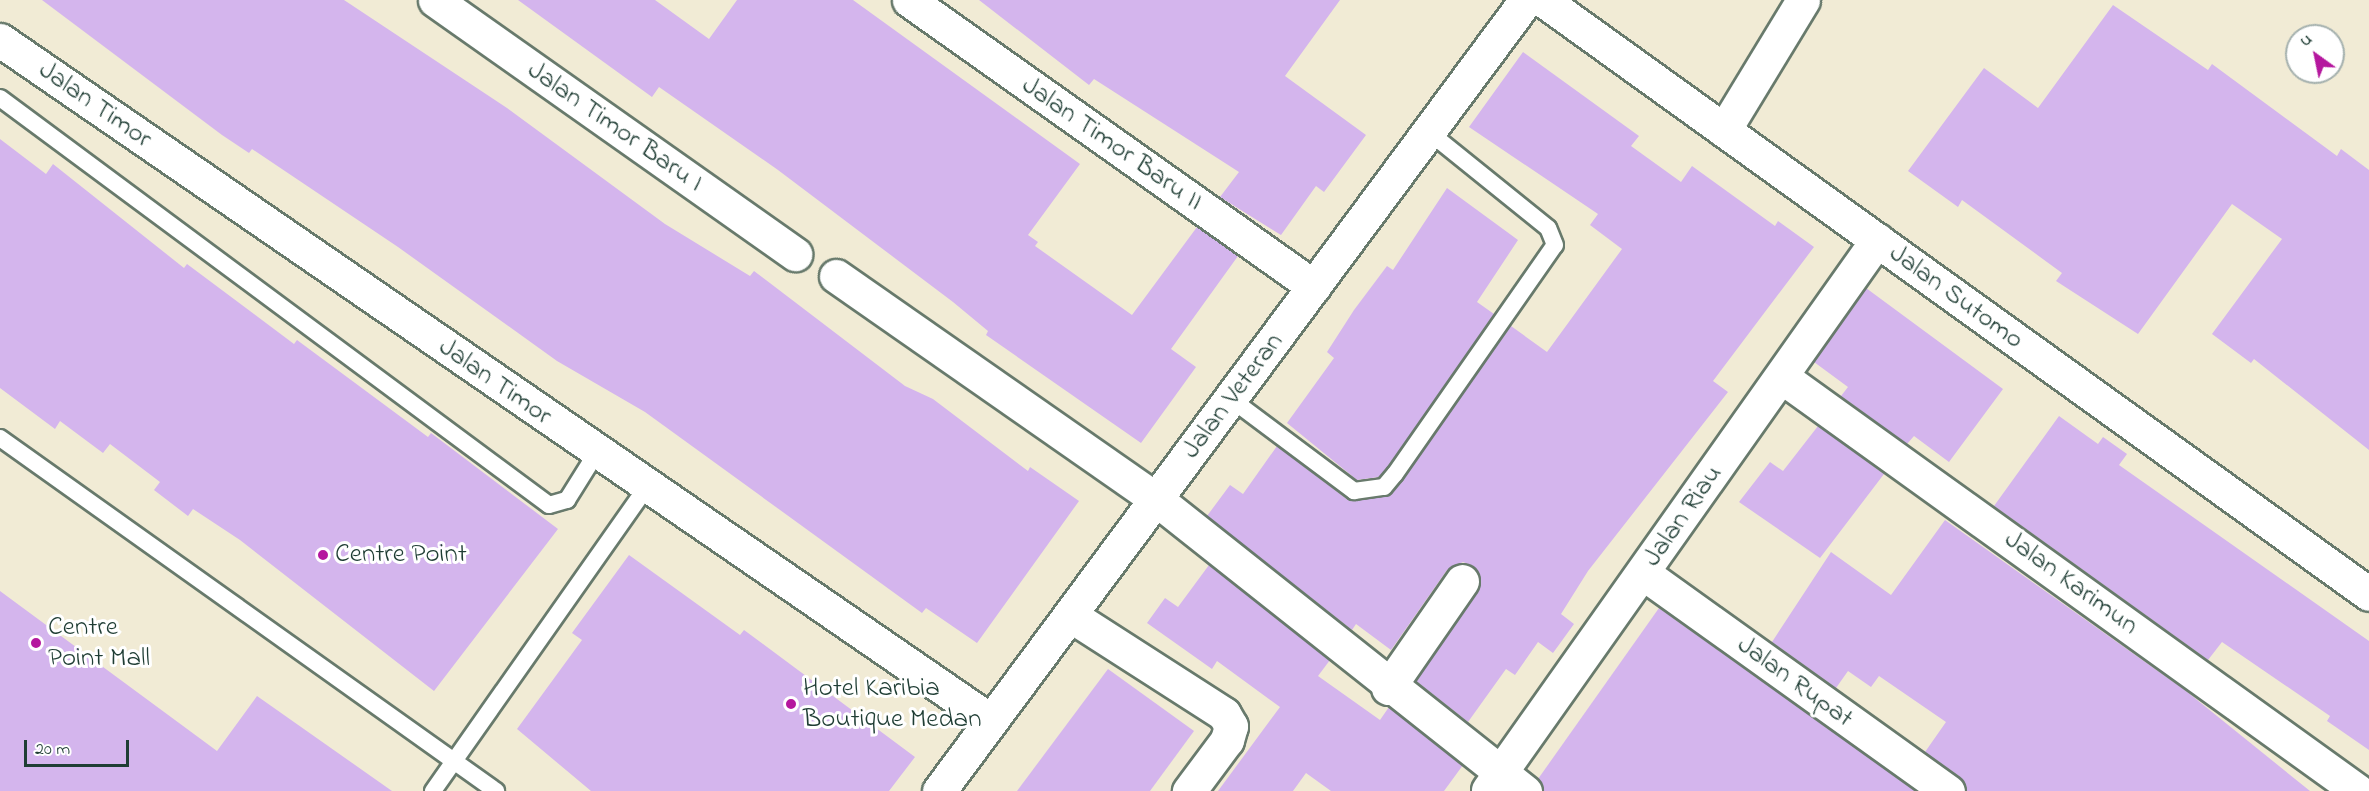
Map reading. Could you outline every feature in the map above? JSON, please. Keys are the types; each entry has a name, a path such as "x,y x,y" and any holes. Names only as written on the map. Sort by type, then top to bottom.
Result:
{"street":[{"name":"Jalan Timor Baru I","path":"435,0 795,254"},
{"name":"Jalan Timor Baru II","path":"909,0 1314,287"},
{"name":"Jalan Veteran","path":"939,791 1526,0"},
{"name":"Jalan Sutomo","path":"1543,0 2369,594"},
{"path":"1724,130 1803,0"},
{"name":"Jalan Timor","path":"0,40 991,721"},
{"name":"Jalan Riau","path":"1504,785 1643,573 1877,240"},
{"path":"836,276 1156,500 1504,785"},
{"name":"Jalan Karimun","path":"1782,377 2358,791"},
{"name":"Jalan Rupat","path":"1643,573 1948,791"},
{"path":"1388,688 1462,581"},
{"path":"1070,615 1224,714 1231,726 1227,740 1189,791"}],"lane":[{"path":"0,98 549,506 567,500 597,452"},
{"path":"1231,399 1354,491 1384,487 1395,474 1555,245 1548,228 1429,132"},
{"path":"0,438 496,791"},
{"path":"433,791 646,486"}],"building":[{"path":"42,0 344,0 507,108 665,224 750,276 754,271 905,386 933,399 1028,471 1030,467 1079,501 977,643 926,608 922,613 645,412 557,361 398,247 252,149 249,153 222,135"},
{"path":"518,0 655,0 709,39 737,0 853,0 1080,164 1028,235 1038,242 1035,246 1132,315 1197,227 1238,256 1171,349 1196,367 1141,443 986,335 988,331 953,302 778,170 659,87 652,97"},
{"path":"979,0 1340,0 1285,76 1366,135 1324,192 1316,186 1281,235 1220,197 1239,172 1094,79 1089,85"},
{"path":"2113,5 2208,70 2212,64 2337,156 2341,149 2369,170 2369,450 2254,359 2251,363 2212,334 2282,239 2232,204 2138,334 2056,281 2062,273 1962,200 1958,207 1908,171 1984,68 2038,108"},
{"path":"1523,52 1639,136 1631,146 1681,182 1692,166 1775,226 1778,221 1814,247 1713,381 1728,392 1588,571 1561,614 1574,624 1553,653 1538,642 1515,675 1506,669 1468,722 1416,681 1478,591 1481,582 1473,566 1463,562 1447,570 1391,650 1356,624 1352,630 1207,516 1230,485 1243,494 1277,446 1348,500 1391,494 1511,326 1547,352 1622,249 1590,225 1598,214 1469,127"},
{"path":"0,139 46,174 53,164 184,268 187,264 294,344 297,340 428,437 431,433 558,529 434,691 240,540 193,509 188,516 154,490 160,482 110,444 103,453 60,421 55,429 0,388"},
{"path":"1447,188 1518,240 1477,302 1494,314 1387,468 1379,477 1357,480 1287,423 1334,358 1327,352 1354,310 1387,266 1393,270"},
{"path":"1866,288 2003,389 1949,462 1914,436 1907,444 1841,396 1848,387 1814,362"},
{"path":"2059,416 2098,444 2103,437 2127,454 2119,465 2369,641 2369,750 2327,721 2330,716 2222,642 2208,660 1994,506"},
{"path":"1818,426 1884,474 1820,558 1739,502 1770,462 1783,471"},
{"path":"1945,520 2186,691 2310,791 1966,791 1959,776 1925,752 1946,722 1879,676 1871,687 1848,671 1836,688 1772,642 1831,552 1891,595"},
{"path":"629,555 740,635 744,630 915,757 889,791 591,791 517,729 582,640 572,633"},
{"path":"1209,565 1330,660 1318,676 1380,720 1389,707 1463,765 1444,791 1331,791 1306,773 1293,791 1218,791 1280,707 1217,661 1212,669 1147,623 1165,598 1178,607"},
{"name":"Centre Point Mall","path":"0,591 217,751 257,696 392,791 0,791"},
{"path":"1659,608 1916,791 1543,791 1538,779"},
{"path":"1108,669 1194,731 1150,791 1017,791"}],"place":[{"name":"Centre Point","path":"323,555"},
{"name":"Centre Point Mall","path":"36,643"},
{"name":"Hotel Karibia Boutique Medan","path":"791,704"}]}
